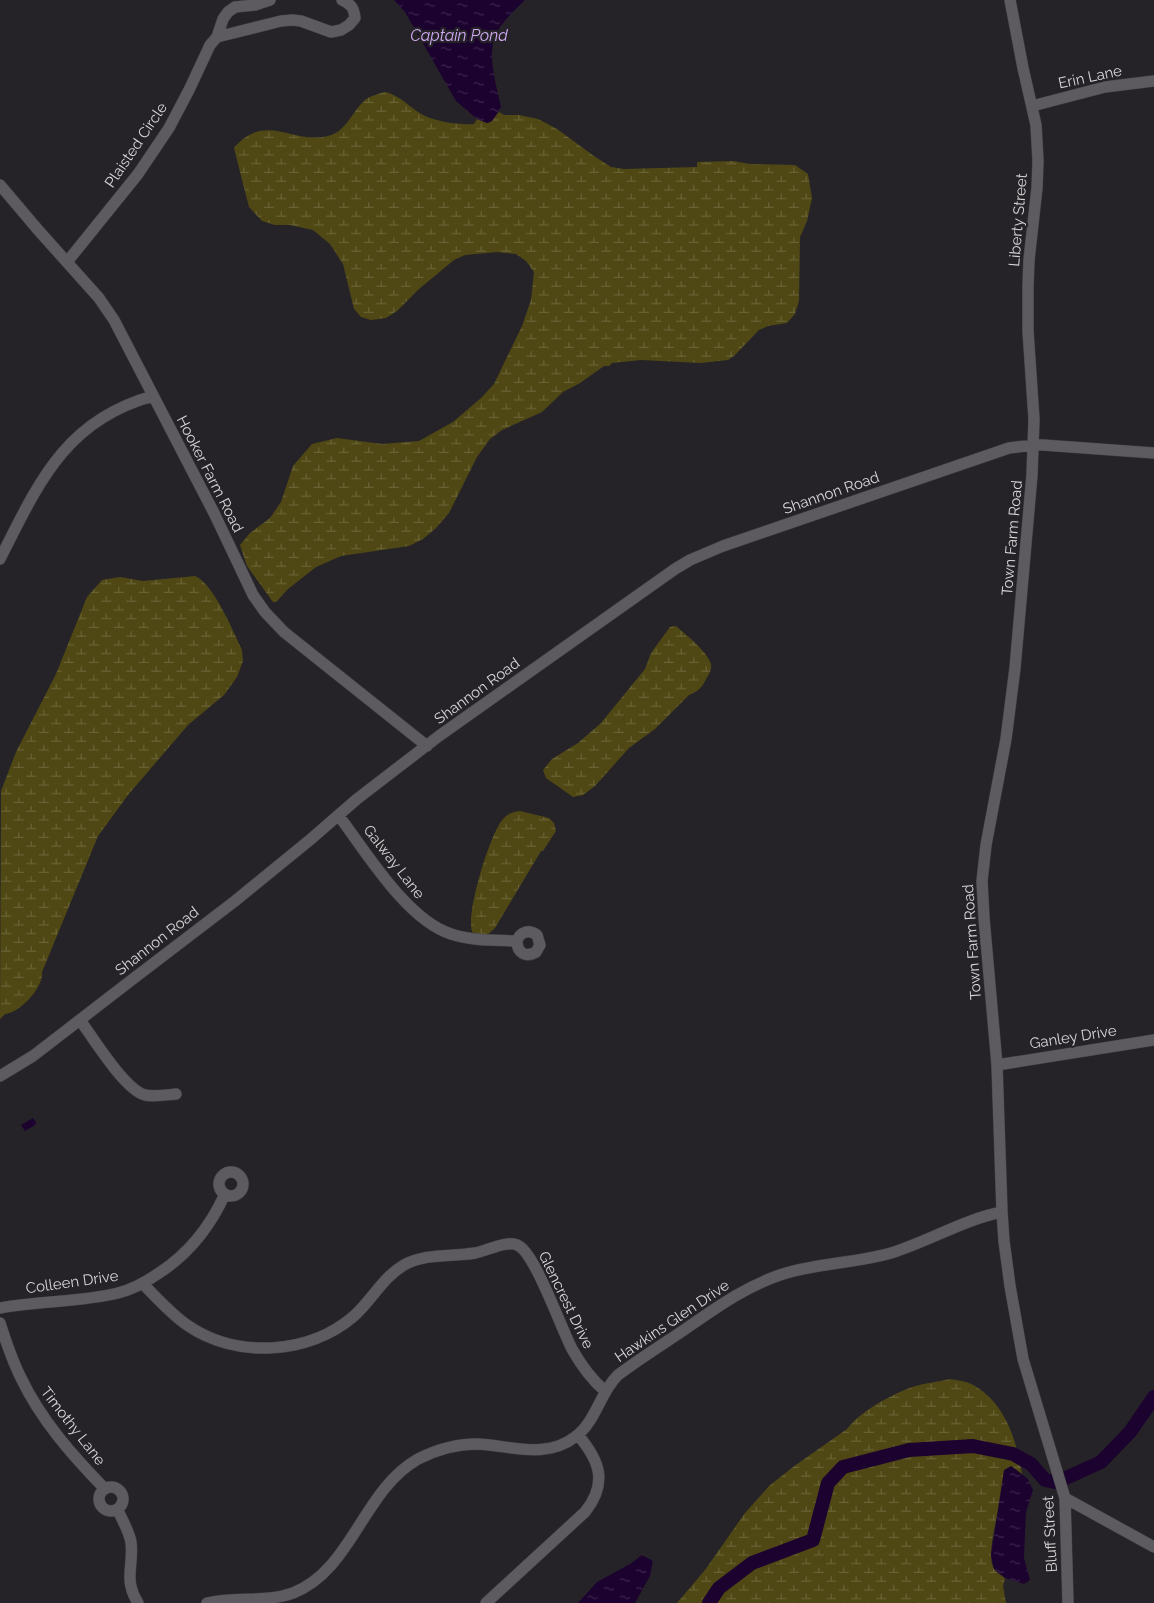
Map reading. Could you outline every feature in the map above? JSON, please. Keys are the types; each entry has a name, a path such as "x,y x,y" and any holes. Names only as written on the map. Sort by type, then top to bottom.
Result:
{"street":[{"name":"Plaisted Circle","path":"67,262 138,174 169,128 210,45 217,37 223,18 235,7 255,5 270,0"},
{"path":"217,37 292,20 302,21 331,32 341,30 355,18 354,9 342,0"},
{"name":"Liberty Street","path":"1010,0 1036,124 1038,161 1028,286 1028,331 1034,419 1033,445"},
{"name":"Erin Lane","path":"1032,106 1087,90 1154,81"},
{"name":"Hooker Farm Road","path":"0,185 82,277 104,305 118,328 214,513 249,587 265,612 284,632 427,746"},
{"path":"0,559 37,488 68,445 81,433 110,413 153,396"},
{"name":"Shannon Road","path":"0,1076 32,1056 80,1020 235,900 339,816 357,799 427,746 645,589 690,560 723,546 1009,448 1033,445 1154,454"},
{"name":"Town Farm Road","path":"1033,445 1031,494 1015,668 1006,739 986,845 982,881 985,937 997,1065 1002,1212 1007,1268 1018,1342 1046,1436"},
{"name":"Galway Lane","path":"339,816 394,890 425,921 451,934 517,941"},
{"path":"80,1020 135,1091 145,1095 156,1096 176,1094"},
{"name":"Ganley Drive","path":"997,1065 1154,1040"},
{"name":"Colleen Drive","path":"0,1308 109,1294 143,1284 172,1265 196,1242 208,1227 225,1194"},
{"name":"Hawkins Glen Drive","path":"207,1603 277,1598 294,1593 310,1585 324,1574 333,1563 391,1480 405,1468 428,1454 448,1447 469,1444 542,1450 567,1442 578,1435 590,1419 613,1379 723,1303 758,1284 782,1274 809,1267 892,1252 980,1218 1002,1212"},
{"name":"Glencrest Drive","path":"143,1284 176,1317 205,1335 240,1346 255,1348 285,1347 311,1340 341,1326 366,1304 392,1274 405,1264 430,1257 485,1251 509,1243 519,1246 526,1252 536,1268 573,1350 585,1370 604,1392"},
{"name":"Timothy Lane","path":"0,1323 14,1364 33,1401 60,1438 105,1488"},
{"path":"486,1603 590,1506 599,1486 600,1475 591,1450 578,1435"},
{"name":"Bluff Street","path":"1046,1436 1065,1498 1068,1603"},
{"name":"Timothy Lane","path":"114,1487 122,1494 123,1502 118,1510 108,1511 101,1507 99,1497 105,1488 114,1487"},
{"path":"1065,1498 1154,1548"},
{"name":"Timothy Lane","path":"118,1510 130,1538 129,1578 131,1589 138,1603"}],"green space":[{"path":"385,92 395,96 423,115 435,120 474,124 477,119 488,123 499,112 504,115 519,115 538,119 557,129 611,167 624,169 697,167 697,162 733,161 750,164 795,165 808,174 812,198 807,221 800,237 799,301 795,314 787,323 768,326 759,330 728,360 701,363 641,360 612,363 609,366 604,366 580,383 563,392 542,412 502,430 490,439 477,457 449,513 423,539 409,546 341,556 316,567 288,589 276,602 273,602 247,566 240,545 250,533 270,518 281,502 293,466 312,444 337,438 382,444 419,441 453,422 494,384 522,326 531,300 534,272 526,261 516,254 497,252 465,255 454,260 419,289 397,311 386,318 371,320 361,317 354,309 343,264 330,244 313,230 290,225 275,225 262,221 249,207 234,148 246,137 268,130 315,138 328,136 340,130 366,99"},
{"path":"195,576 202,580 215,597 242,650 243,661 237,677 224,695 188,725 128,795 98,836 42,972 39,985 24,1004 11,1013 5,1014 0,1019 1,791 16,752 56,674 87,597 102,580 120,577 143,581"},
{"path":"676,626 709,659 711,664 710,672 701,687 689,695 655,729 629,748 595,786 583,795 573,797 546,778 543,770 552,759 578,743 601,723 645,669 651,653 670,627"},
{"path":"520,811 549,818 554,823 556,831 543,851 541,851 495,928 485,937 476,938 472,931 472,908 486,856 503,819 511,813"},
{"path":"950,1379 969,1383 991,1399 1007,1422 1017,1448 1022,1474 1011,1466 997,1518 991,1558 993,1567 1005,1578 1003,1586 1006,1603 677,1603 705,1570 745,1513 769,1486 847,1429 876,1404 912,1387"}],"water":[{"name":"Captain Pond","path":"394,0 525,0 503,24 494,40 492,56 495,82 501,107 492,121 487,123 477,119 456,101 405,12"},
{"path":"33,1118 37,1124 25,1131 21,1125"},
{"path":"1011,1466 1028,1479 1033,1490 1026,1512 1024,1558 1030,1580 1024,1584 1005,1578 994,1569 991,1555 1004,1470"},
{"path":"642,1555 653,1561 650,1576 635,1603 578,1603 597,1582 630,1564"}],"waterway":[{"path":"709,1603 719,1588 752,1563 813,1540 828,1483 843,1467 909,1450 973,1446 1013,1454 1031,1464 1045,1480 1055,1482 1101,1462 1130,1432 1154,1397"}]}
